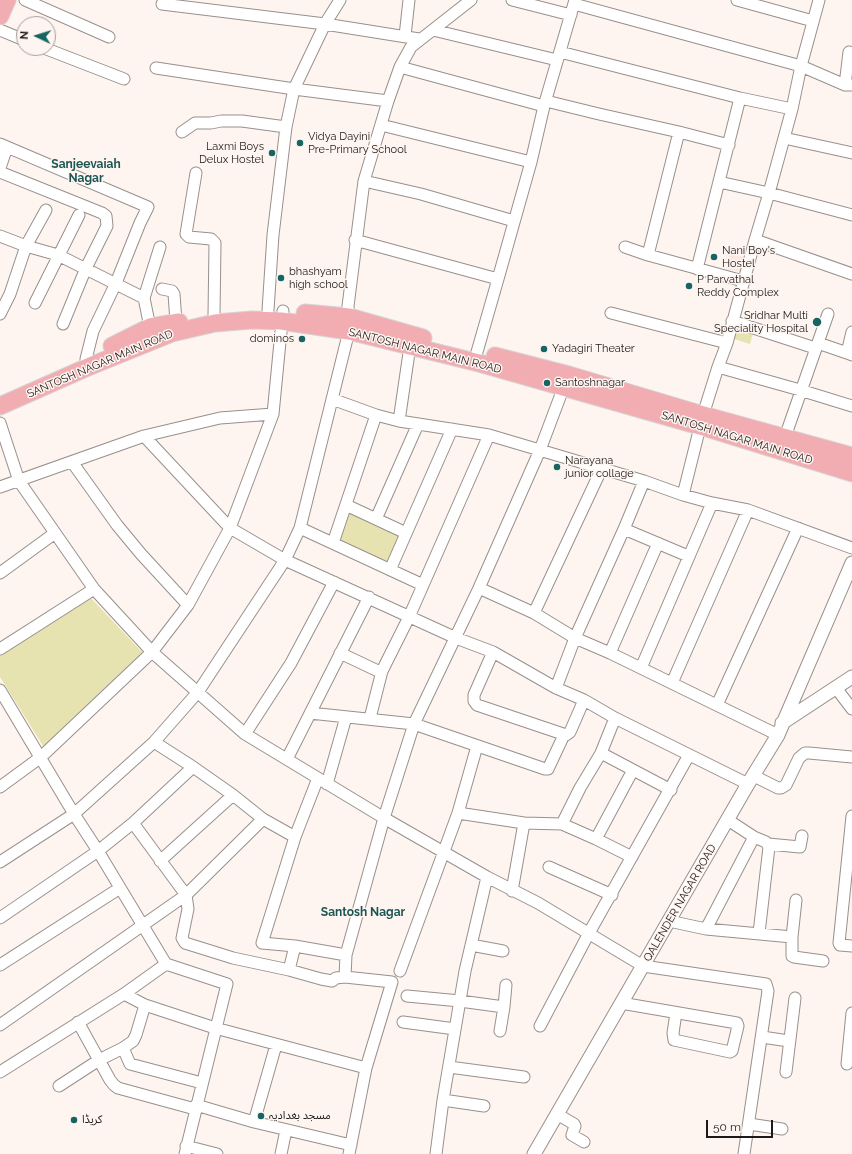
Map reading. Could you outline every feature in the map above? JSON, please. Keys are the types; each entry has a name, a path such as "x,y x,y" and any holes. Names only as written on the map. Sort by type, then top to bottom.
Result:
{"main road":[{"path":"0,16 7,0"},
{"name":"SANTOSH NAGAR MAIN ROAD","path":"0,406 172,332 215,324 252,320 277,314"},
{"name":"SANTOSH NAGAR MAIN ROAD","path":"0,398 86,359 150,327 214,315 277,314 349,324 477,352 566,381 701,420 852,473"},
{"name":"SANTOSH NAGAR MAIN ROAD","path":"349,324 410,346 479,363 566,381"},
{"name":"SANTOSH NAGAR MAIN ROAD","path":"701,420 785,437 852,456"}],"street":[{"path":"25,0 109,37"},
{"path":"0,787 41,757 152,652 188,605 230,528 274,414 277,314 273,235 286,127 294,89 325,24 340,0"},
{"path":"405,36 409,0"},
{"path":"0,862 74,814 154,742 198,692 285,560 300,528 349,324 348,306 355,240 364,181 388,101 400,67 411,47 419,39 433,30 471,0"},
{"path":"512,0 571,15"},
{"path":"683,495 701,420 727,343 769,193 819,0"},
{"path":"744,1 813,21"},
{"path":"477,352 531,162 558,56 575,2 801,66 848,85 849,52"},
{"path":"162,4 325,24 419,39"},
{"path":"0,30 16,37"},
{"path":"433,30 558,56 792,109"},
{"path":"56,53 124,79"},
{"path":"400,67 545,103 679,132 729,145"},
{"path":"156,68 294,89 388,101"},
{"path":"697,269 740,98"},
{"path":"182,132 195,123 211,123 221,121 242,121 286,127"},
{"path":"381,125 531,162"},
{"path":"648,255 679,132"},
{"path":"784,138 852,153"},
{"path":"0,168 3,146 148,207 116,283 93,331 86,359"},
{"path":"0,172 102,213 106,216 107,226 86,268 63,324"},
{"path":"196,173 186,234 189,237 211,239 215,243 214,315"},
{"path":"364,181 421,194 514,221"},
{"path":"719,182 769,193 852,215"},
{"path":"0,314 10,294 26,246 46,210"},
{"path":"35,303 79,215"},
{"path":"1,239 58,255 144,298"},
{"path":"355,240 498,279"},
{"path":"755,240 852,274"},
{"path":"150,327 144,298 160,247"},
{"path":"625,247 648,255 744,281"},
{"path":"162,289 172,291 174,294 176,322"},
{"path":"611,313 727,343"},
{"path":"785,437 800,390 828,314"},
{"path":"732,321 849,354 852,332"},
{"path":"399,421 410,346"},
{"path":"718,367 852,406"},
{"path":"345,976 346,956 384,818 414,724 479,588 540,450 566,381"},
{"path":"332,399 376,415 399,421 489,435 602,468 683,495 712,503 748,510 852,548"},
{"path":"0,487 144,436 220,418 274,414"},
{"path":"333,543 376,415"},
{"path":"0,423 19,481 94,589 152,652 245,734 384,818 487,878 538,903 643,966 766,984 768,991 744,1154"},
{"path":"376,519 418,424"},
{"path":"390,570 452,429"},
{"path":"370,718 382,671 409,617 489,435"},
{"path":"144,436 230,528 285,560 456,638 493,652 556,688 584,700 615,718 689,755 751,780 778,788 782,788 786,785 799,758 805,753 809,752 852,757"},
{"path":"72,462 117,525 188,605"},
{"path":"534,613 602,468"},
{"path":"556,688 575,638 644,481"},
{"path":"641,668 712,503"},
{"path":"346,505 406,533"},
{"path":"672,683 748,510"},
{"path":"300,528 423,585"},
{"path":"717,705 798,528"},
{"path":"624,529 688,556"},
{"path":"0,573 55,533"},
{"path":"610,653 658,543"},
{"name":"QALENDER NAGAR ROAD","path":"534,1154 778,736 782,723 852,563"},
{"path":"245,734 291,663 334,582"},
{"path":"479,588 534,613 575,638 610,653 778,736"},
{"path":"0,649 94,589"},
{"path":"287,759 369,597"},
{"path":"493,652 474,695 476,703 564,735"},
{"path":"340,653 378,671 382,671"},
{"path":"782,723 852,677"},
{"path":"836,688 852,710"},
{"path":"0,690 166,964 227,984 185,1150 217,1154"},
{"path":"310,713 370,718 414,724 548,769 564,735 570,732 584,700"},
{"path":"346,717 322,781 295,837 262,943 295,946 346,956"},
{"path":"562,824 580,788 601,753 615,718"},
{"path":"154,742 233,795 263,820 295,837"},
{"path":"400,971 458,813 477,746"},
{"path":"601,753 671,790"},
{"path":"540,1026 589,933 671,790 689,755"},
{"path":"0,918 98,851 133,823 193,767"},
{"path":"596,839 633,770"},
{"path":"160,861 233,795"},
{"path":"458,813 524,823 562,824 596,839 632,858"},
{"path":"852,816 848,892 839,943 840,945 852,946"},
{"path":"0,1025 186,895 263,820"},
{"path":"728,820 754,837 768,844 800,847 802,836"},
{"path":"78,1022 110,1080 118,1088 286,1130 350,1150 366,1068 392,982 345,976 336,978 332,981 314,978 290,970 233,958 185,943 182,938 188,909 186,895 133,823"},
{"path":"512,891 524,823"},
{"path":"706,929 754,837"},
{"path":"759,933 769,848 768,844"},
{"path":"549,867 612,895"},
{"path":"436,1154 443,1100 460,1001 471,945 487,878"},
{"path":"0,965 120,888"},
{"path":"796,900 791,954 794,957 823,960"},
{"path":"669,921 706,929 792,937"},
{"path":"471,945 503,951"},
{"path":"290,970 295,946"},
{"path":"1,1068 124,994 166,964"},
{"path":"500,1031 506,985"},
{"path":"124,994 146,1005 215,1028 366,1068"},
{"path":"407,996 504,1007"},
{"path":"786,1072 795,998"},
{"path":"621,1004 738,1023 732,1051 730,1052 674,1040 672,1034 676,1013"},
{"path":"59,1086 99,1060 123,1048 133,1041 146,1005"},
{"path":"847,1064 852,1012"},
{"path":"403,1022 455,1029"},
{"path":"762,1037 789,1041"},
{"path":"254,1122 276,1045"},
{"path":"123,1048 130,1064 202,1083"},
{"path":"449,1067 524,1076"},
{"path":"443,1100 484,1106"},
{"path":"557,1114 574,1124 575,1126 572,1135 584,1142"},
{"path":"749,1124 782,1129"},
{"path":"281,1154 286,1130"}],"shaded area":[{"path":"729,254 744,257 742,272 726,269"},
{"path":"738,328 753,333 750,344 734,339"},
{"path":"347,508 404,533 388,569 335,543"},
{"path":"90,597 143,653 45,749 0,677 0,652"}],"place":[{"name":"Vidya Dayini Pre-Primary School","path":"300,143"},
{"name":"Laxmi Boys Delux Hostel","path":"272,153"},
{"name":"Nani Boy's Hostel","path":"714,257"},
{"name":"bhashyam high school","path":"281,278"},
{"name":"P Parvathal Reddy Complex","path":"689,286"},
{"name":"Sridhar Multi Speciality Hospital","path":"817,322"},
{"name":"dominos","path":"302,339"},
{"name":"Yadagiri Theater","path":"544,349"},
{"name":"Santoshnagar","path":"547,383"},
{"name":"Narayana junior collage","path":"557,467"},
{"name":"مسجد بغدادیہ","path":"261,1116"},
{"name":"کریڈا","path":"74,1120"}],"district":[{"name":"Sanjeevaiah Nagar","path":"86,171"},
{"name":"Santosh Nagar","path":"363,912"}]}
